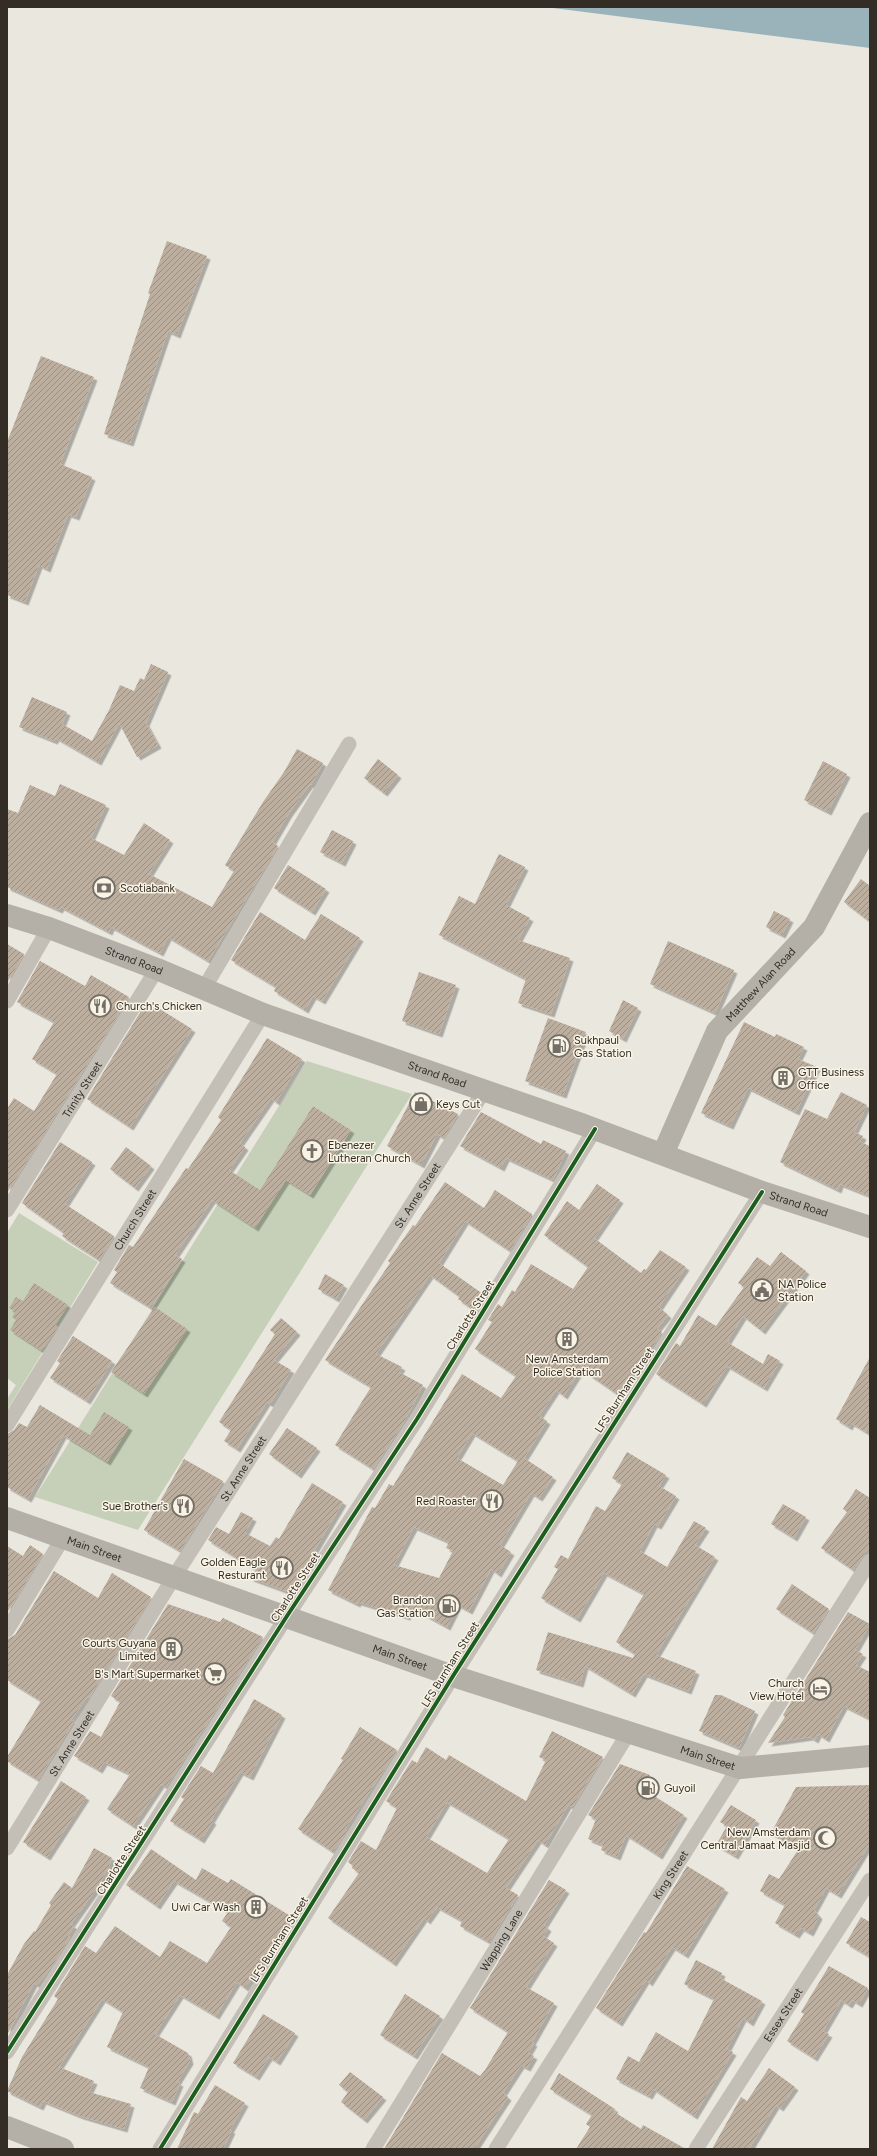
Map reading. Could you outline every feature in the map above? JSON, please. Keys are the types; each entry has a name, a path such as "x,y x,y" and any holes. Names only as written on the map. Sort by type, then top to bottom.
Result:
{"street":[{"path":"203,990 349,744"},
{"name":"Matthew Alan Road","path":"664,1154 717,1031 814,927 870,823"},
{"name":"Strand Road","path":"7,915 49,928 157,969 203,990 263,1014 595,1129 762,1192 870,1227"},
{"path":"7,1001 49,928"},
{"name":"Trinity Street","path":"7,1210 157,969"},
{"name":"Church Street","path":"7,1425 263,1014"},
{"name":"St. Anne Street","path":"7,1848 174,1577 484,1091"},
{"name":"Charlotte Street","path":"7,2052 287,1616 417,1419 595,1129"},
{"name":"LFS Burnham Street","path":"160,2149 452,1676 762,1192"},
{"name":"Main Street","path":"7,1518 287,1616 452,1676 740,1768 870,1756"},
{"path":"7,1630 63,1538"},
{"name":"King Street","path":"496,2149 740,1768 870,1561"},
{"name":"Wapping Lane","path":"373,2149 629,1732"},
{"name":"Essex Street","path":"696,2149 870,1880"},
{"path":"7,2127 63,2149"}],"green space":[{"path":"307,1061 412,1094 138,1530 35,1497","holes":["313,1106 351,1130 310,1195 272,1171"]},
{"path":"19,1213 98,1262 7,1410 7,1399 16,1385 7,1378 7,1233"}],"water":[{"path":"545,7 870,7 870,48"}],"building":[{"path":"167,241 207,256 177,335 168,331 130,443 104,434 150,294 148,293"},
{"path":"41,356 94,377 60,464 92,477 76,517 68,514 47,569 39,565 25,602 7,595 7,442"},
{"path":"151,664 168,672 146,723 158,745 137,757 119,723 98,762 56,738 54,741 19,727 32,697 67,712 62,724 92,741 109,710 120,685 134,691 140,678 144,680"},
{"path":"297,749 323,763 311,785 310,784 289,813 272,842 278,846 208,961 168,937 160,953 111,927 109,932 61,907 59,910 7,887 7,809 18,813 30,785 55,796 60,784 106,805 91,838 124,855 144,823 170,840 149,874 212,907 234,871 225,865"},
{"path":"378,759 398,775 384,793 364,778"},
{"path":"823,761 847,774 828,812 804,800"},
{"path":"332,830 353,841 342,863 320,852"},
{"path":"499,854 525,867 506,905 530,918 518,940 570,958 551,1014 518,1003 526,979 439,935 459,896 475,904"},
{"path":"288,865 326,889 312,912 274,888"},
{"path":"861,879 870,886 870,922 844,902"},
{"path":"774,911 790,919 782,935 766,927"},
{"path":"260,912 305,940 321,914 360,938 322,1001 313,996 305,1010 274,991 276,987 231,960"},
{"path":"668,941 734,970 715,1013 650,984"},
{"path":"7,944 24,954 7,983"},
{"path":"40,961 85,986 91,975 129,997 7,1193 7,1109 14,1098 34,1111 57,1074 32,1059 54,1022 17,1002"},
{"path":"419,972 456,985 439,1034 402,1021"},
{"path":"623,1000 638,1008 623,1039 609,1031"},
{"path":"144,1006 151,1010 155,1006 192,1029 130,1127 87,1099"},
{"path":"548,1018 586,1032 563,1095 525,1081"},
{"path":"744,1022 775,1037 776,1034 804,1047 798,1059 817,1067 796,1112 748,1088 730,1126 701,1113"},
{"path":"267,1038 302,1059 276,1102 271,1098 240,1143 245,1147 229,1170 260,1190 313,1106 351,1130 310,1195 286,1180 255,1228 212,1200 175,1255 182,1259 151,1308 110,1283 117,1272 114,1270 129,1245 133,1247 186,1168 188,1169 221,1120 218,1117"},
{"path":"415,1092 458,1114 444,1138 437,1134 421,1165 387,1146"},
{"path":"841,1092 867,1105 854,1132 863,1136 860,1142 870,1146 870,1196 840,1184 838,1190 780,1162 805,1109 827,1119"},
{"path":"481,1112 541,1144 543,1140 566,1151 553,1180 506,1158 501,1168 460,1146"},
{"path":"60,1142 92,1162 65,1204 114,1236 99,1260 62,1236 64,1233 22,1203"},
{"path":"126,1147 151,1166 135,1188 110,1169"},
{"path":"445,1182 484,1208 495,1190 532,1214 510,1251 465,1221 439,1263 483,1294 474,1310 458,1299 460,1297 430,1275 376,1354 402,1367 399,1372 423,1385 404,1422 373,1469 335,1445 371,1387 325,1360 390,1263 388,1261 413,1225 415,1226"},
{"path":"597,1184 620,1200 594,1238 641,1273 644,1269 646,1270 660,1250 686,1267 659,1307 668,1315 657,1329 662,1332 641,1365 638,1363 617,1394 581,1369 564,1396 556,1390 539,1416 547,1421 524,1458 553,1477 539,1498 531,1493 500,1545 511,1552 498,1574 491,1569 469,1611 458,1605 447,1627 410,1607 407,1617 358,1602 357,1604 328,1590 372,1507 375,1508 389,1484 393,1486 462,1374 501,1398 516,1376 475,1349 492,1322 488,1320 498,1304 502,1307 512,1290 515,1292 531,1264 573,1289 588,1267 544,1235 567,1201 579,1210","holes":["472,1433 518,1461 503,1485 457,1458","414,1527 449,1542 446,1548 453,1551 439,1578 394,1565"]},
{"path":"781,1252 806,1271 762,1331 743,1316 727,1342 763,1364 768,1354 780,1361 764,1388 727,1366 703,1404 656,1374 676,1343 680,1346 698,1315 716,1326 744,1287 738,1283 757,1257 770,1266"},
{"path":"325,1274 344,1285 336,1299 318,1289"},
{"path":"34,1283 68,1305 55,1325 58,1327 42,1351 10,1330 16,1320 12,1317 15,1312 9,1308 16,1297 23,1301"},
{"path":"155,1307 187,1329 144,1394 111,1372"},
{"path":"281,1318 297,1332 274,1360 291,1370 270,1404 267,1402 237,1449 224,1441 231,1430 219,1422 275,1334 270,1330"},
{"path":"73,1336 112,1361 87,1401 50,1378 60,1363 57,1361"},
{"path":"870,1357 870,1424 866,1432 851,1423 849,1427 836,1419"},
{"path":"40,1405 90,1435 104,1412 129,1427 107,1462 63,1435 28,1499 7,1487 7,1434 14,1430 19,1423 27,1427"},
{"path":"287,1428 317,1448 298,1475 269,1454"},
{"path":"627,1452 666,1475 659,1486 676,1496 658,1526 654,1524 640,1551 667,1567 694,1521 706,1528 695,1545 715,1557 656,1655 696,1671 688,1691 644,1674 632,1694 585,1666 580,1684 536,1670 548,1632 633,1658 635,1654 616,1642 644,1594 604,1573 577,1619 541,1598 558,1569 554,1567 561,1555 568,1559 596,1506 605,1511 622,1484 612,1478"},
{"name":"Sue Brother's","path":"184,1459 223,1481 180,1551 144,1530"},
{"path":"312,1483 343,1502 311,1556 313,1558 309,1567 291,1593 250,1578 256,1570 208,1540 216,1527 229,1534 241,1512 253,1518 245,1533 270,1546 276,1537 279,1539"},
{"path":"856,1489 870,1498 870,1546 853,1570 821,1548 847,1512 843,1509"},
{"path":"783,1504 806,1517 794,1538 771,1524"},
{"path":"30,1545 43,1554 7,1613 7,1546 23,1556"},
{"path":"54,1571 98,1598 112,1573 151,1597 89,1698 87,1697 71,1720 74,1721 38,1780 7,1761 7,1757 41,1701 7,1680 7,1639 15,1635"},
{"path":"792,1584 829,1609 813,1633 776,1609"},
{"path":"168,1604 220,1622 223,1618 263,1637 166,1787 161,1784 133,1826 107,1809 130,1774 104,1762 99,1770 74,1756 90,1731 101,1737 120,1702 111,1696"},
{"path":"848,1612 870,1624 855,1650 863,1654 856,1665 870,1672 870,1719 844,1706 826,1739 818,1734 815,1740 810,1737 768,1743 785,1717 783,1715"},
{"path":"715,1695 721,1695 755,1711 739,1748 699,1731"},
{"path":"254,1699 282,1715 250,1777 240,1772 211,1820 213,1821 201,1840 170,1821 184,1799 181,1797 201,1766 213,1773"},
{"path":"360,1727 397,1750 345,1829 347,1831 333,1852 298,1829 343,1760 341,1759"},
{"path":"552,1731 603,1757 572,1807 568,1805 545,1845 538,1840 506,1888 518,1895 489,1942 460,1926 462,1921 437,1907 427,1921 424,1918 393,1963 328,1918 359,1873 352,1868 353,1866 348,1862 361,1841 376,1850 397,1808 386,1801 412,1760 417,1763 426,1747 446,1760 449,1755 526,1801 546,1760 539,1757","holes":["447,1802 509,1839 487,1873 426,1837"]},
{"path":"620,1764 650,1775 647,1782 650,1785 648,1792 684,1815 659,1856 626,1835 617,1857 601,1850 603,1845 588,1839 596,1819 588,1815"},
{"path":"61,1781 86,1797 47,1857 23,1842"},
{"name":"New Amsterdam Central Jamaat Masjid","path":"870,1785 870,1843 838,1895 826,1888 814,1910 819,1916 810,1933 801,1928 796,1935 775,1923 785,1905 760,1891 769,1874 779,1879 798,1850 771,1833 796,1787"},
{"path":"731,1805 756,1820 735,1856 716,1845 727,1826 720,1822"},
{"path":"94,1848 112,1858 109,1866 101,1882 71,1924 74,1926 68,1936 70,1937 52,1966 37,1985 34,1983 7,2035 7,1975 24,1944 34,1931 35,1932 51,1905 49,1903 64,1882 72,1888"},
{"path":"151,1849 196,1880 202,1868 228,1883 231,1879 292,1917 260,1969 258,1968 245,1988 237,1982 216,2016 180,1995 155,2034 188,2053 190,2061 177,2082 180,2083 172,2102 140,2088 149,2067 107,2047 123,2012 102,1999 59,2067 94,2081 89,2092 131,2104 124,2129 80,2116 43,2101 40,2107 7,2091 22,2057 58,1999 54,1996 85,1946 96,1953 115,1926 160,1957 170,1941 207,1963 231,1927 222,1921 228,1912 174,1881 157,1906 126,1885"},
{"path":"687,1866 725,1889 685,1955 672,1947 649,1983 646,1980 619,2023 596,2008 644,1932 646,1933"},
{"path":"549,1880 566,1890 544,1925 548,1928 543,1936 554,1943 526,1987 554,2003 532,2042 534,2043 528,2053 534,2056 527,2068 521,2065 503,2093 508,2097 474,2149 384,2149 442,2053 480,2076 485,2070 508,2032 470,2008"},
{"path":"861,1917 870,1922 870,1957 846,1943"},
{"path":"696,1960 722,1973 720,1978 762,2001 750,2023 743,2018 727,2049 733,2052 694,2116 653,2089 649,2096 616,2079 628,2056 639,2062 656,2032 688,2051 714,1999 684,1984"},
{"path":"829,1966 868,1988 859,2004 852,2000 849,2005 841,2000 823,2031 829,2034 814,2058 787,2041 804,2014 801,2012"},
{"path":"405,1994 440,2016 414,2056 380,2035"},
{"path":"263,2014 295,2033 277,2062 269,2057 256,2077 233,2063"},
{"path":"769,2068 795,2087 780,2108 776,2105 749,2149 712,2149 741,2097 747,2101"},
{"path":"350,2072 383,2097 364,2120 341,2102 348,2092 339,2085"},
{"path":"559,2073 615,2109 613,2111 641,2129 643,2125 686,2149 576,2149 590,2127 586,2124 592,2115 550,2089"},
{"path":"215,2085 245,2103 230,2130 232,2130 223,2149 177,2149 194,2112 198,2114"}],"cycle path":[{"path":"7,2052 287,1616 417,1419 595,1129"},
{"path":"160,2149 453,1676 762,1192"}],"place":[{"name":"Scotiabank","path":"104,888"},
{"name":"Church's Chicken","path":"100,1006"},
{"name":"Sukhpaul Gas Station","path":"559,1046"},
{"name":"GTT Business Office","path":"783,1078"},
{"name":"Keys Cut","path":"421,1104"},
{"name":"Ebenezer Lutheran Church","path":"312,1151"},
{"name":"NA Police Station","path":"762,1290"},
{"name":"New Amsterdam Police Station","path":"567,1339"},
{"name":"Red Roaster","path":"492,1501"},
{"name":"Sue Brother's","path":"183,1506"},
{"name":"Golden Eagle Resturant","path":"282,1568"},
{"name":"Brandon Gas Station","path":"449,1606"},
{"name":"Courts Guyana Limited","path":"171,1649"},
{"name":"B's Mart Supermarket","path":"215,1674"},
{"name":"Church View Hotel","path":"820,1689"},
{"name":"Guyoil","path":"648,1788"},
{"name":"New Amsterdam Central Jamaat Masjid","path":"825,1838"},
{"name":"Uwi Car Wash","path":"256,1907"}]}
